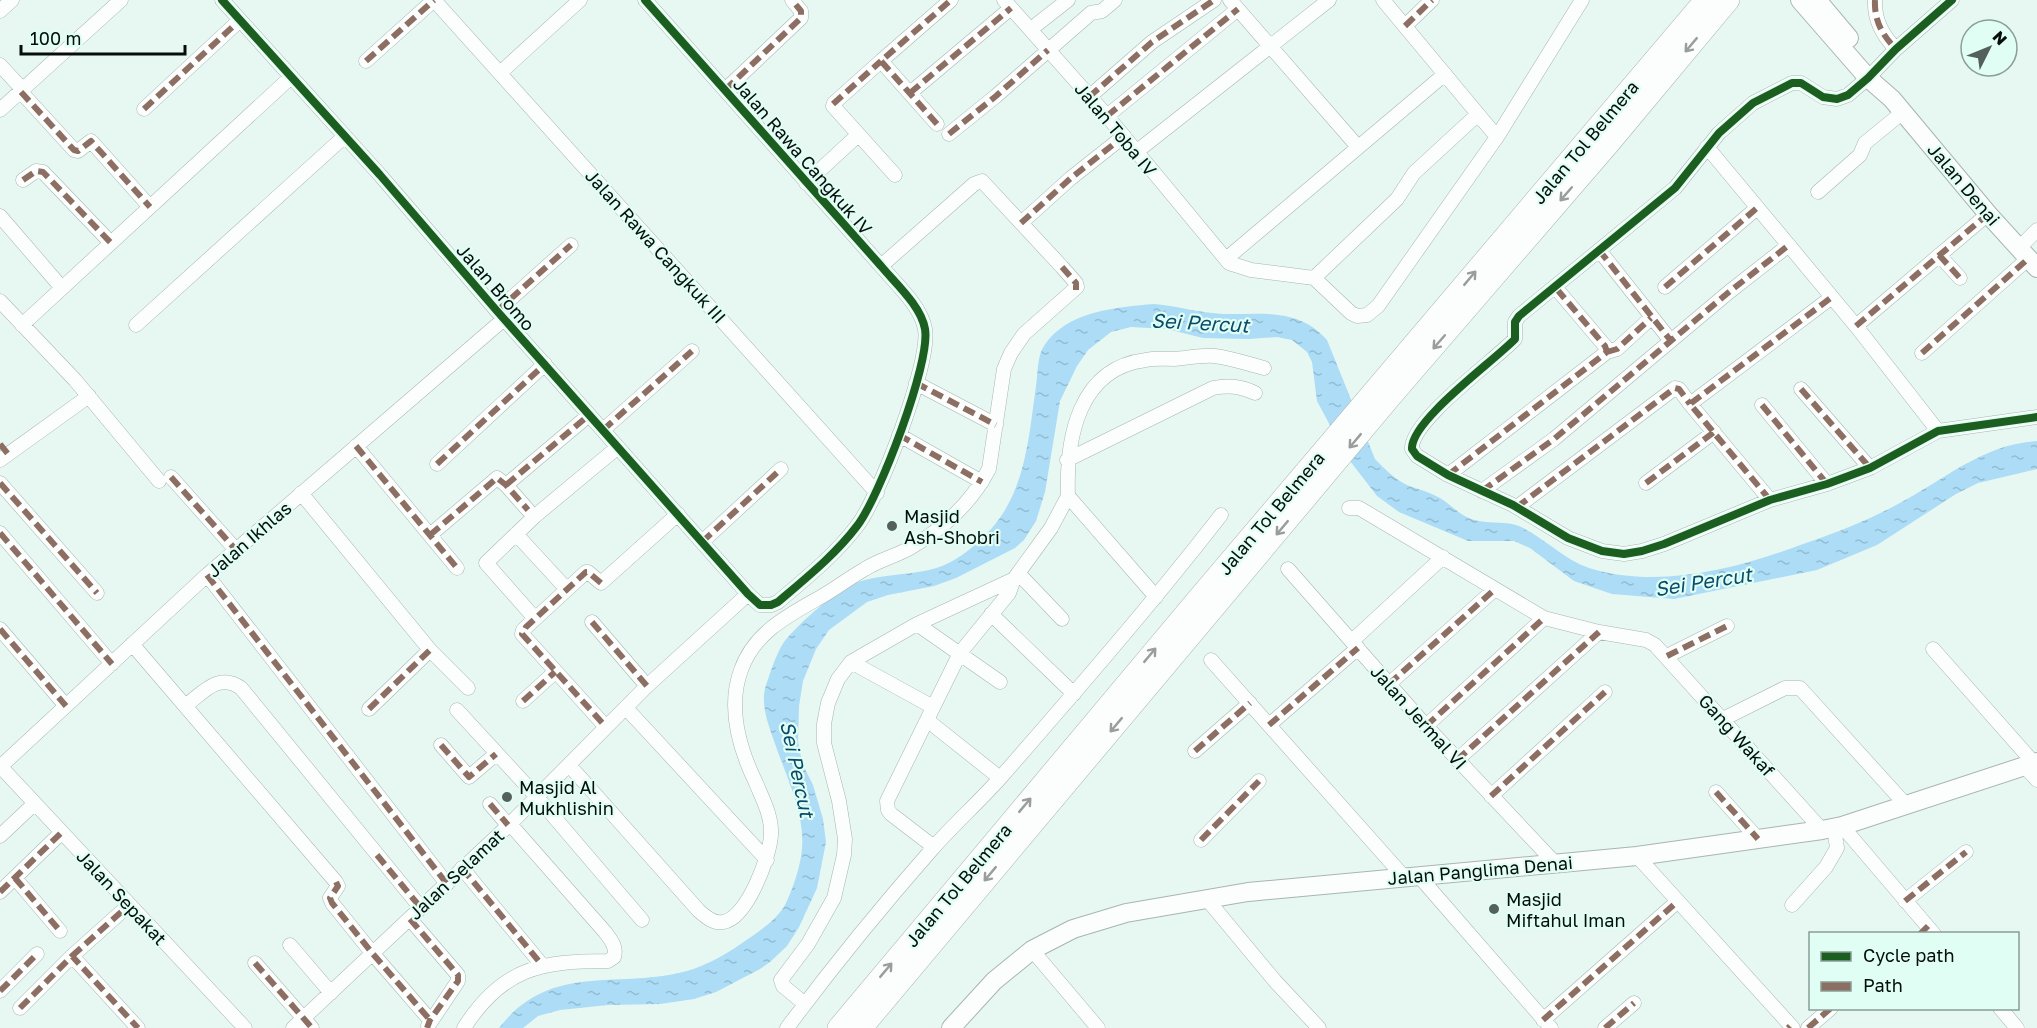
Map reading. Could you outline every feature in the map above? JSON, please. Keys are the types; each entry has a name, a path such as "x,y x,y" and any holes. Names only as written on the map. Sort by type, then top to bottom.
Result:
{"highway":[{"name":"Jalan Tol Belmera","path":"854,1023 1320,483 1384,393 1705,0"},
{"name":"Jalan Tol Belmera","path":"854,1023 1314,462 1384,393 1610,144 1729,0"}],"main road":[{"name":"Jalan Denai","path":"1800,0 1872,73"},
{"name":"Jalan Denai","path":"1817,0 1898,105 1988,214 2028,258"},
{"name":"Jalan Panglima Denai","path":"951,1028 994,981 1032,950 1073,929 1114,916 1248,891 1637,856 1832,828 2033,768"}],"street":[{"path":"0,11 12,0"},
{"path":"0,110 121,0"},
{"name":"Jalan Bromo","path":"222,0 345,136 500,315 748,594"},
{"path":"366,61 434,0"},
{"name":"Jalan Rawa Cangkuk III","path":"434,0 877,493"},
{"path":"500,73 580,0"},
{"name":"Jalan Rawa Cangkuk IV","path":"645,0 881,266 919,314 925,328 926,340 916,383"},
{"path":"725,90 801,18 801,11 792,0"},
{"path":"895,175 834,108 833,104 951,0"},
{"path":"1031,29 1068,0"},
{"path":"949,134 1090,13 1101,11 1115,0"},
{"path":"1089,97 1152,42 1214,0"},
{"path":"1136,152 1329,0"},
{"path":"1383,0 1497,137"},
{"path":"1405,26 1432,0"},
{"path":"1445,74 1226,259 1233,265 1251,270 1314,278 1351,313 1357,316 1367,315 1378,306 1497,137 1582,0"},
{"path":"1875,0 1878,24 1887,40 1896,49"},
{"path":"1952,0 1848,95 1837,99 1822,97 1801,83 1792,83 1754,103 1719,133 1675,188 1519,316 1515,322 1515,339 1438,407 1418,430 1411,445 1412,451 1448,476 1517,507 1576,542 1602,551 1624,554 1664,544 1770,500 1827,484 1870,468 1938,431 2037,417"},
{"path":"910,93 1008,4"},
{"name":"Jalan Toba IV","path":"1008,4 1107,116 1226,259"},
{"path":"1107,116 1234,4 1358,147"},
{"path":"144,109 240,20"},
{"path":"881,61 937,124"},
{"path":"0,65 74,150 78,151 91,141 150,207"},
{"path":"22,325 291,76"},
{"path":"1818,192 1860,155 1865,142 1898,105"},
{"path":"1314,278 1397,199 1414,173 1477,115"},
{"path":"806,183 858,135"},
{"path":"136,325 345,136"},
{"path":"1021,223 1071,178 1124,136"},
{"path":"1707,147 1856,326 1938,431"},
{"path":"22,180 36,171 46,174 111,243"},
{"path":"569,765 699,911 717,922 727,922 738,912 755,889 767,860 771,835 768,810 747,765 737,736 736,691 740,671 748,653 764,634 782,619 866,568 908,549 937,531 968,501 989,469 1004,369 1011,353 1024,334 1077,287 1062,267 986,183 978,181 881,266"},
{"path":"1665,287 1757,208"},
{"path":"1856,326 1988,214"},
{"path":"0,216 62,288"},
{"path":"1922,353 2028,258 2037,230"},
{"name":"Jalan Ikhlas","path":"0,766 207,575 356,446 500,315 571,244"},
{"path":"1482,491 1554,439 1789,245"},
{"path":"1599,250 1671,341"},
{"path":"1939,255 1960,278"},
{"path":"1555,287 1605,346 1607,352"},
{"path":"1690,404 1832,297"},
{"path":"0,301 165,479 236,550"},
{"path":"1448,476 1607,352 1617,349 1651,318"},
{"path":"603,430 692,351"},
{"path":"934,847 891,814 887,801 960,653 1009,593 1017,576 1051,528 1068,496 1067,460 1077,415 1083,402 1101,380 1113,371 1145,360 1215,356 1264,368"},
{"path":"437,464 545,364"},
{"path":"748,594 760,605 771,605 778,602 840,547 859,525 877,493 916,383 996,425"},
{"path":"1067,460 1213,388 1242,387 1255,393"},
{"path":"1801,388 1870,468"},
{"path":"1517,507 1673,389 1679,389 1770,500"},
{"path":"3,453 88,396"},
{"path":"1762,405 1827,484"},
{"path":"507,485 589,415"},
{"path":"1646,483 1714,432"},
{"path":"899,435 982,482"},
{"path":"356,446 457,568"},
{"path":"531,614 486,564 516,534 618,447"},
{"path":"702,542 781,469"},
{"path":"430,535 496,478 507,485 528,510"},
{"path":"0,483 97,593"},
{"path":"301,493 430,650 468,687"},
{"path":"1068,496 1156,597"},
{"path":"1349,508 1359,508 1544,618 1599,632"},
{"path":"606,727 522,634 526,627 586,572 601,583 678,514"},
{"path":"787,1028 934,847 1000,778 1074,694 1156,597 1221,515"},
{"path":"0,533 112,664"},
{"path":"516,534 562,584"},
{"path":"1269,725 1443,557"},
{"name":"Jalan Jermal VI","path":"1288,569 1426,726 1554,862"},
{"path":"207,575 447,884"},
{"path":"1017,576 1062,619"},
{"path":"805,1004 783,986 781,980 808,944 834,898 840,877 845,839 839,801 824,743 824,724 832,690 851,662 917,624 1017,576"},
{"path":"1389,684 1495,590"},
{"name":"Jalan Selamat","path":"293,1028 308,1023 331,993 537,797 647,686 748,594"},
{"path":"991,614 1074,694"},
{"path":"1426,726 1544,618"},
{"path":"591,622 647,686"},
{"path":"917,624 1000,682"},
{"path":"1667,656 1727,626"},
{"path":"0,629 66,706"},
{"path":"1457,760 1599,632"},
{"name":"Gang Wakaf","path":"1599,632 1651,642 1667,656 1723,719 1905,901 1927,931"},
{"path":"132,644 336,882 338,886 330,900 428,1024 458,981 458,975 410,919"},
{"path":"1933,649 2033,768"},
{"path":"369,710 430,650"},
{"path":"1211,660 1547,1024 1678,902"},
{"path":"851,662 930,713 1000,778"},
{"path":"523,701 555,672"},
{"path":"185,706 213,685 221,682 232,682 241,688 421,908"},
{"path":"1723,719 1785,688 1800,688 1906,806"},
{"path":"1491,796 1605,692"},
{"path":"1195,752 1250,703"},
{"path":"626,708 767,860"},
{"path":"457,710 537,797 642,920"},
{"path":"441,745 470,777 496,754"},
{"name":"Jalan Sepakat","path":"0,766 245,1028"},
{"path":"1201,840 1259,781"},
{"path":"1716,792 1758,839"},
{"path":"0,836 34,804"},
{"path":"464,1028 497,988 512,977 542,965 608,961 614,957 615,947 605,932 490,804"},
{"path":"1792,905 1826,867 1837,848 1832,828"},
{"path":"0,892 61,833"},
{"path":"1905,901 1966,852"},
{"path":"1637,856 1790,1027"},
{"path":"462,868 542,965"},
{"path":"15,878 60,931"},
{"path":"1206,898 1275,981 1319,1028"},
{"path":"20,1008 72,956 129,905"},
{"path":"290,945 331,993"},
{"path":"1032,950 1098,1028"},
{"path":"0,991 37,954"},
{"path":"72,956 138,1028"},
{"path":"255,963 308,1023"},
{"path":"1605,1028 1634,1003"},
{"path":"1808,1028 1829,1010"},
{"path":"2002,1010 2017,1028"}],"water":[{"name":"Sei Percut","path":"1154,304 1223,314 1279,315 1304,322 1316,329 1327,340 1375,459 1394,477 1407,485 1440,498 1468,518 1519,526 1580,564 1616,574 1643,577 1671,576 1727,568 1754,561 1842,530 1876,515 1981,456 2017,444 2037,441 2037,469 1978,483 1956,494 1877,545 1817,570 1674,599 1612,594 1574,581 1530,548 1514,541 1468,541 1399,512 1377,496 1347,457 1317,401 1312,362 1307,352 1292,340 1277,337 1203,338 1167,329 1131,327 1111,332 1088,350 1077,366 1060,401 1045,492 1036,521 1024,540 1015,548 956,578 934,586 888,595 867,602 829,630 816,649 803,681 799,706 798,741 802,763 813,785 823,819 826,842 817,888 799,927 787,946 760,969 716,992 694,999 660,1004 608,1005 560,1010 538,1016 523,1028 499,1028 519,1007 540,994 563,986 661,976 703,965 741,944 779,914 794,883 802,848 797,807 764,706 766,685 784,642 819,607 852,585 877,577 934,569 953,561 978,543 1003,513 1019,479 1028,442 1039,360 1044,346 1065,325 1079,318 1109,309"}],"marked path":[{"path":"366,61 434,0"},
{"path":"725,90 801,18 801,11 792,0"},
{"path":"937,124 881,61 951,0"},
{"path":"1089,97 1152,42 1214,0"},
{"path":"1405,26 1432,0"},
{"path":"1875,0 1880,27 1896,49"},
{"path":"910,93 1011,8"},
{"path":"1107,116 1238,9"},
{"path":"144,109 240,20"},
{"path":"949,134 1048,50"},
{"path":"833,104 881,61"},
{"path":"21,92 74,150 78,151 91,141 150,207"},
{"path":"1021,223 1071,178 1124,136"},
{"path":"23,180 36,171 43,172 111,243"},
{"path":"1665,287 1757,208"},
{"path":"1856,326 1988,214"},
{"path":"497,311 571,245"},
{"path":"1482,491 1554,439 1729,292 1789,245"},
{"path":"1599,250 1671,341"},
{"path":"1939,255 1960,278"},
{"path":"1922,353 2029,258"},
{"path":"1062,267 1076,283 1076,290"},
{"path":"1448,475 1607,352 1605,346 1555,287"},
{"path":"1770,500 1690,404 1832,297"},
{"path":"1607,352 1617,349 1651,318"},
{"path":"603,430 692,351"},
{"path":"437,464 545,364"},
{"path":"916,383 996,425"},
{"path":"1517,507 1675,388 1679,389 1690,404"},
{"path":"1801,389 1870,468"},
{"path":"1762,405 1827,484"},
{"path":"506,485 589,415"},
{"path":"1646,483 1714,432"},
{"path":"899,435 982,482"},
{"path":"0,444 8,454"},
{"path":"356,446 457,568"},
{"path":"702,542 781,469"},
{"path":"171,477 236,550"},
{"path":"430,535 497,478 528,510"},
{"path":"0,483 97,593"},
{"path":"0,533 112,664"},
{"path":"601,583 586,572 526,627 522,634 606,727"},
{"path":"207,575 447,884"},
{"path":"1389,684 1495,589"},
{"path":"1426,726 1544,618"},
{"path":"592,622 647,686"},
{"path":"1667,656 1727,626"},
{"path":"0,629 66,706"},
{"path":"1457,760 1599,632"},
{"path":"1269,725 1358,648"},
{"path":"369,709 430,650"},
{"path":"523,701 555,672"},
{"path":"1491,796 1605,692"},
{"path":"1195,751 1250,703"},
{"path":"441,745 469,777 496,754"},
{"path":"1201,840 1259,781"},
{"path":"1716,792 1758,839"},
{"path":"490,804 508,825"},
{"path":"0,892 61,833"},
{"path":"1905,901 1966,852"},
{"path":"377,855 421,908"},
{"path":"462,868 542,965"},
{"path":"15,878 60,931"},
{"path":"336,882 338,886 330,898 332,903 430,1020"},
{"path":"1543,1020 1678,901"},
{"path":"72,956 129,905"},
{"path":"410,919 458,975 458,981 430,1020 427,1028"},
{"path":"1922,932 1928,926"},
{"path":"0,991 37,954"},
{"path":"20,1008 72,956 138,1028"},
{"path":"255,963 312,1028"},
{"path":"1605,1028 1634,1003"},
{"path":"1808,1028 1829,1010"}],"cycle path":[{"path":"222,0 380,175 497,311 748,594 760,605 771,605 778,602 830,556 857,526 866,511 902,429 920,370 925,346 925,329 919,312 900,288 645,0"},
{"path":"1952,0 1848,95 1837,99 1823,97 1801,83 1792,83 1753,103 1719,133 1675,188 1519,316 1515,322 1515,339 1438,408 1415,437 1412,449 1417,456 1448,475 1513,505 1568,538 1602,551 1624,554 1664,544 1770,500 1827,484 1870,468 1938,431 2037,417"}],"place":[{"name":"Masjid Ash-Shobri","path":"892,526"},
{"name":"Masjid Al Mukhlishin","path":"507,797"},
{"name":"Masjid Miftahul Iman","path":"1494,909"}]}
